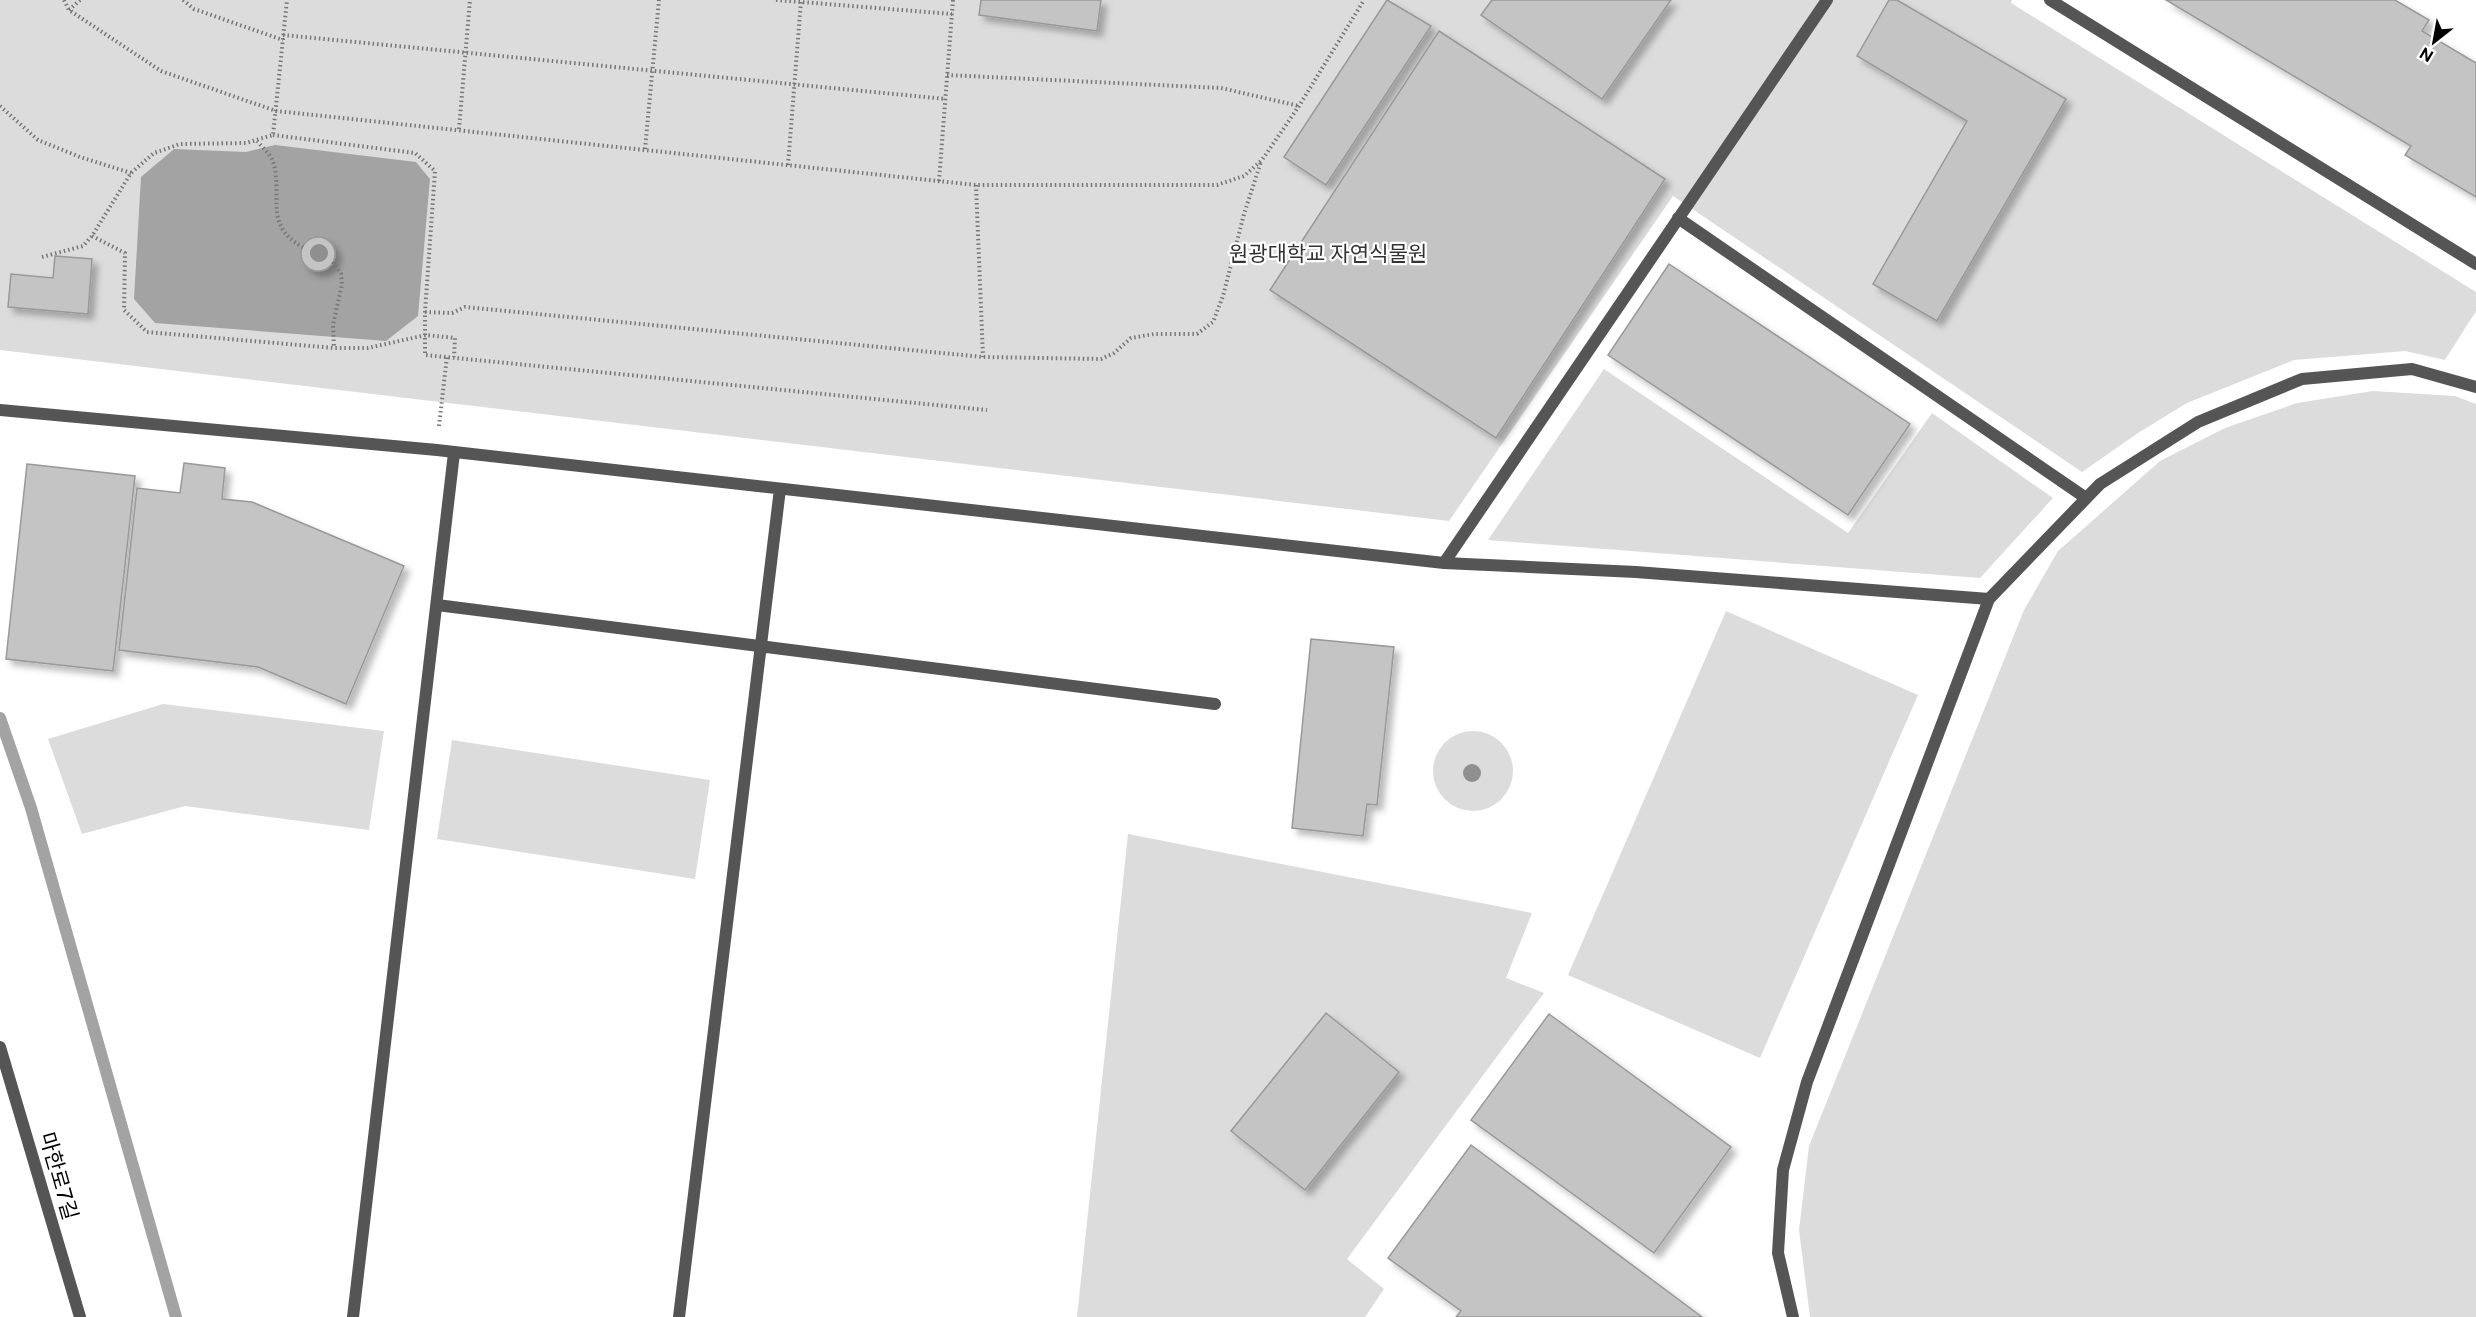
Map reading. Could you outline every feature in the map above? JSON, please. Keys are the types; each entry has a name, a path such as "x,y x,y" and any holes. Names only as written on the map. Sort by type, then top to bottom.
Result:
{"street":[{"path":"1444,562 1827,0"},
{"path":"2050,0 2476,264"},
{"path":"1678,218 2086,498"},
{"path":"1793,1317 1778,1253 1783,1170 1807,1082 1989,599 2100,484 2198,422 2302,379 2412,369 2476,387"},
{"path":"0,410 436,450 1444,562 1636,572 1989,599"},
{"path":"353,1317 454,453"},
{"path":"679,1317 780,489"},
{"path":"437,606 1215,704"},
{"name":"마한로7길","path":"0,1047 80,1317"}],"path":[{"path":"64,0 69,10 160,70 276,111 645,148 976,185 1217,185 1244,176 1262,160 1299,106 1364,0"},
{"path":"69,10 80,0"},
{"path":"183,0 194,9 283,38 794,83 946,99"},
{"path":"273,135 287,0"},
{"path":"459,129 470,0"},
{"path":"645,148 659,0"},
{"path":"776,0 952,14"},
{"path":"939,181 953,0"},
{"path":"788,165 801,1"},
{"path":"947,75 1221,88 1299,106"},
{"path":"0,106 38,140 80,158 131,173"},
{"path":"42,257 83,246 92,236 131,173 154,153 180,144 257,141 273,135 415,153 435,171 425,312 425,355 987,410"},
{"path":"257,141 272,159 276,189 275,209 281,229 294,242 303,247"},
{"path":"425,312 452,313 465,307 983,357 1101,359 1114,353 1131,338 1154,334 1197,334 1213,322 1223,296 1244,214 1262,160"},
{"path":"976,185 983,357"},
{"path":"92,236 125,253 124,310 147,332 334,348 368,348 426,335 455,338 454,357"},
{"path":"333,262 341,274 342,284 333,325 334,348"},
{"path":"436,450 447,356"}],"green space":[{"name":"원광대학교 자연식물원","path":"0,0 2012,0 2011,3 2476,292 2476,311 2445,360 2405,351 2294,360 2187,403 2138,433 2082,472 1673,196 1449,521 0,350"},
{"path":"1604,369 1848,533 1932,413 2053,498 1980,578 1488,540"},
{"path":"2373,391 2455,396 2476,404 2476,1317 1810,1317 1799,1230 1809,1146 2024,610 2058,551 2160,461 2225,428 2297,403"},
{"path":"1726,611 1918,695 1760,1058 1568,975"},
{"path":"163,704 384,731 369,830 185,806 82,834 48,739"},
{"path":"1465,731 1481,731 1502,742 1513,763 1513,779 1502,800 1481,811 1465,811 1451,805 1439,793 1433,779 1433,763 1439,749 1451,737"},
{"path":"452,740 710,780 695,879 437,839"},
{"path":"1128,834 1532,913 1506,978 1544,993 1347,1259 1384,1289 1365,1317 1077,1317"}],"shaded area":[{"path":"275,145 416,162 430,179 418,316 386,341 155,323 134,299 141,177 174,149 246,152"}],"building":[{"path":"981,0 1101,0 1097,31 979,15"},
{"path":"1387,0 1431,26 1326,185 1284,157"},
{"path":"1492,0 1671,0 1602,99 1481,15"},
{"path":"1889,0 1897,0 2066,99 1937,321 1873,284 1967,121 1857,56"},
{"path":"2166,0 2395,0 2429,20 2422,31 2476,63 2476,197 2405,155 2411,146"},
{"path":"1439,31 1665,179 1496,438 1270,290"},
{"path":"318,237 330,242 335,254 330,266 318,271 306,266 301,254 306,242"},
{"path":"55,256 92,259 88,314 8,307 11,274 53,278"},
{"path":"1669,264 1910,424 1848,515 1608,355"},
{"path":"184,463 225,468 222,499 252,502 404,566 346,704 258,667 119,650 137,488 180,493"},
{"path":"27,464 135,476 113,671 6,659"},
{"path":"1311,639 1394,647 1377,805 1367,804 1363,836 1292,828"},
{"path":"1326,1013 1399,1072 1305,1190 1231,1131"},
{"path":"1549,1014 1731,1147 1654,1253 1471,1120"},
{"path":"1471,1145 1702,1317 1456,1317 1461,1311 1388,1258"}],"waterway":[{"path":"0,718 31,808 176,1317"}]}
